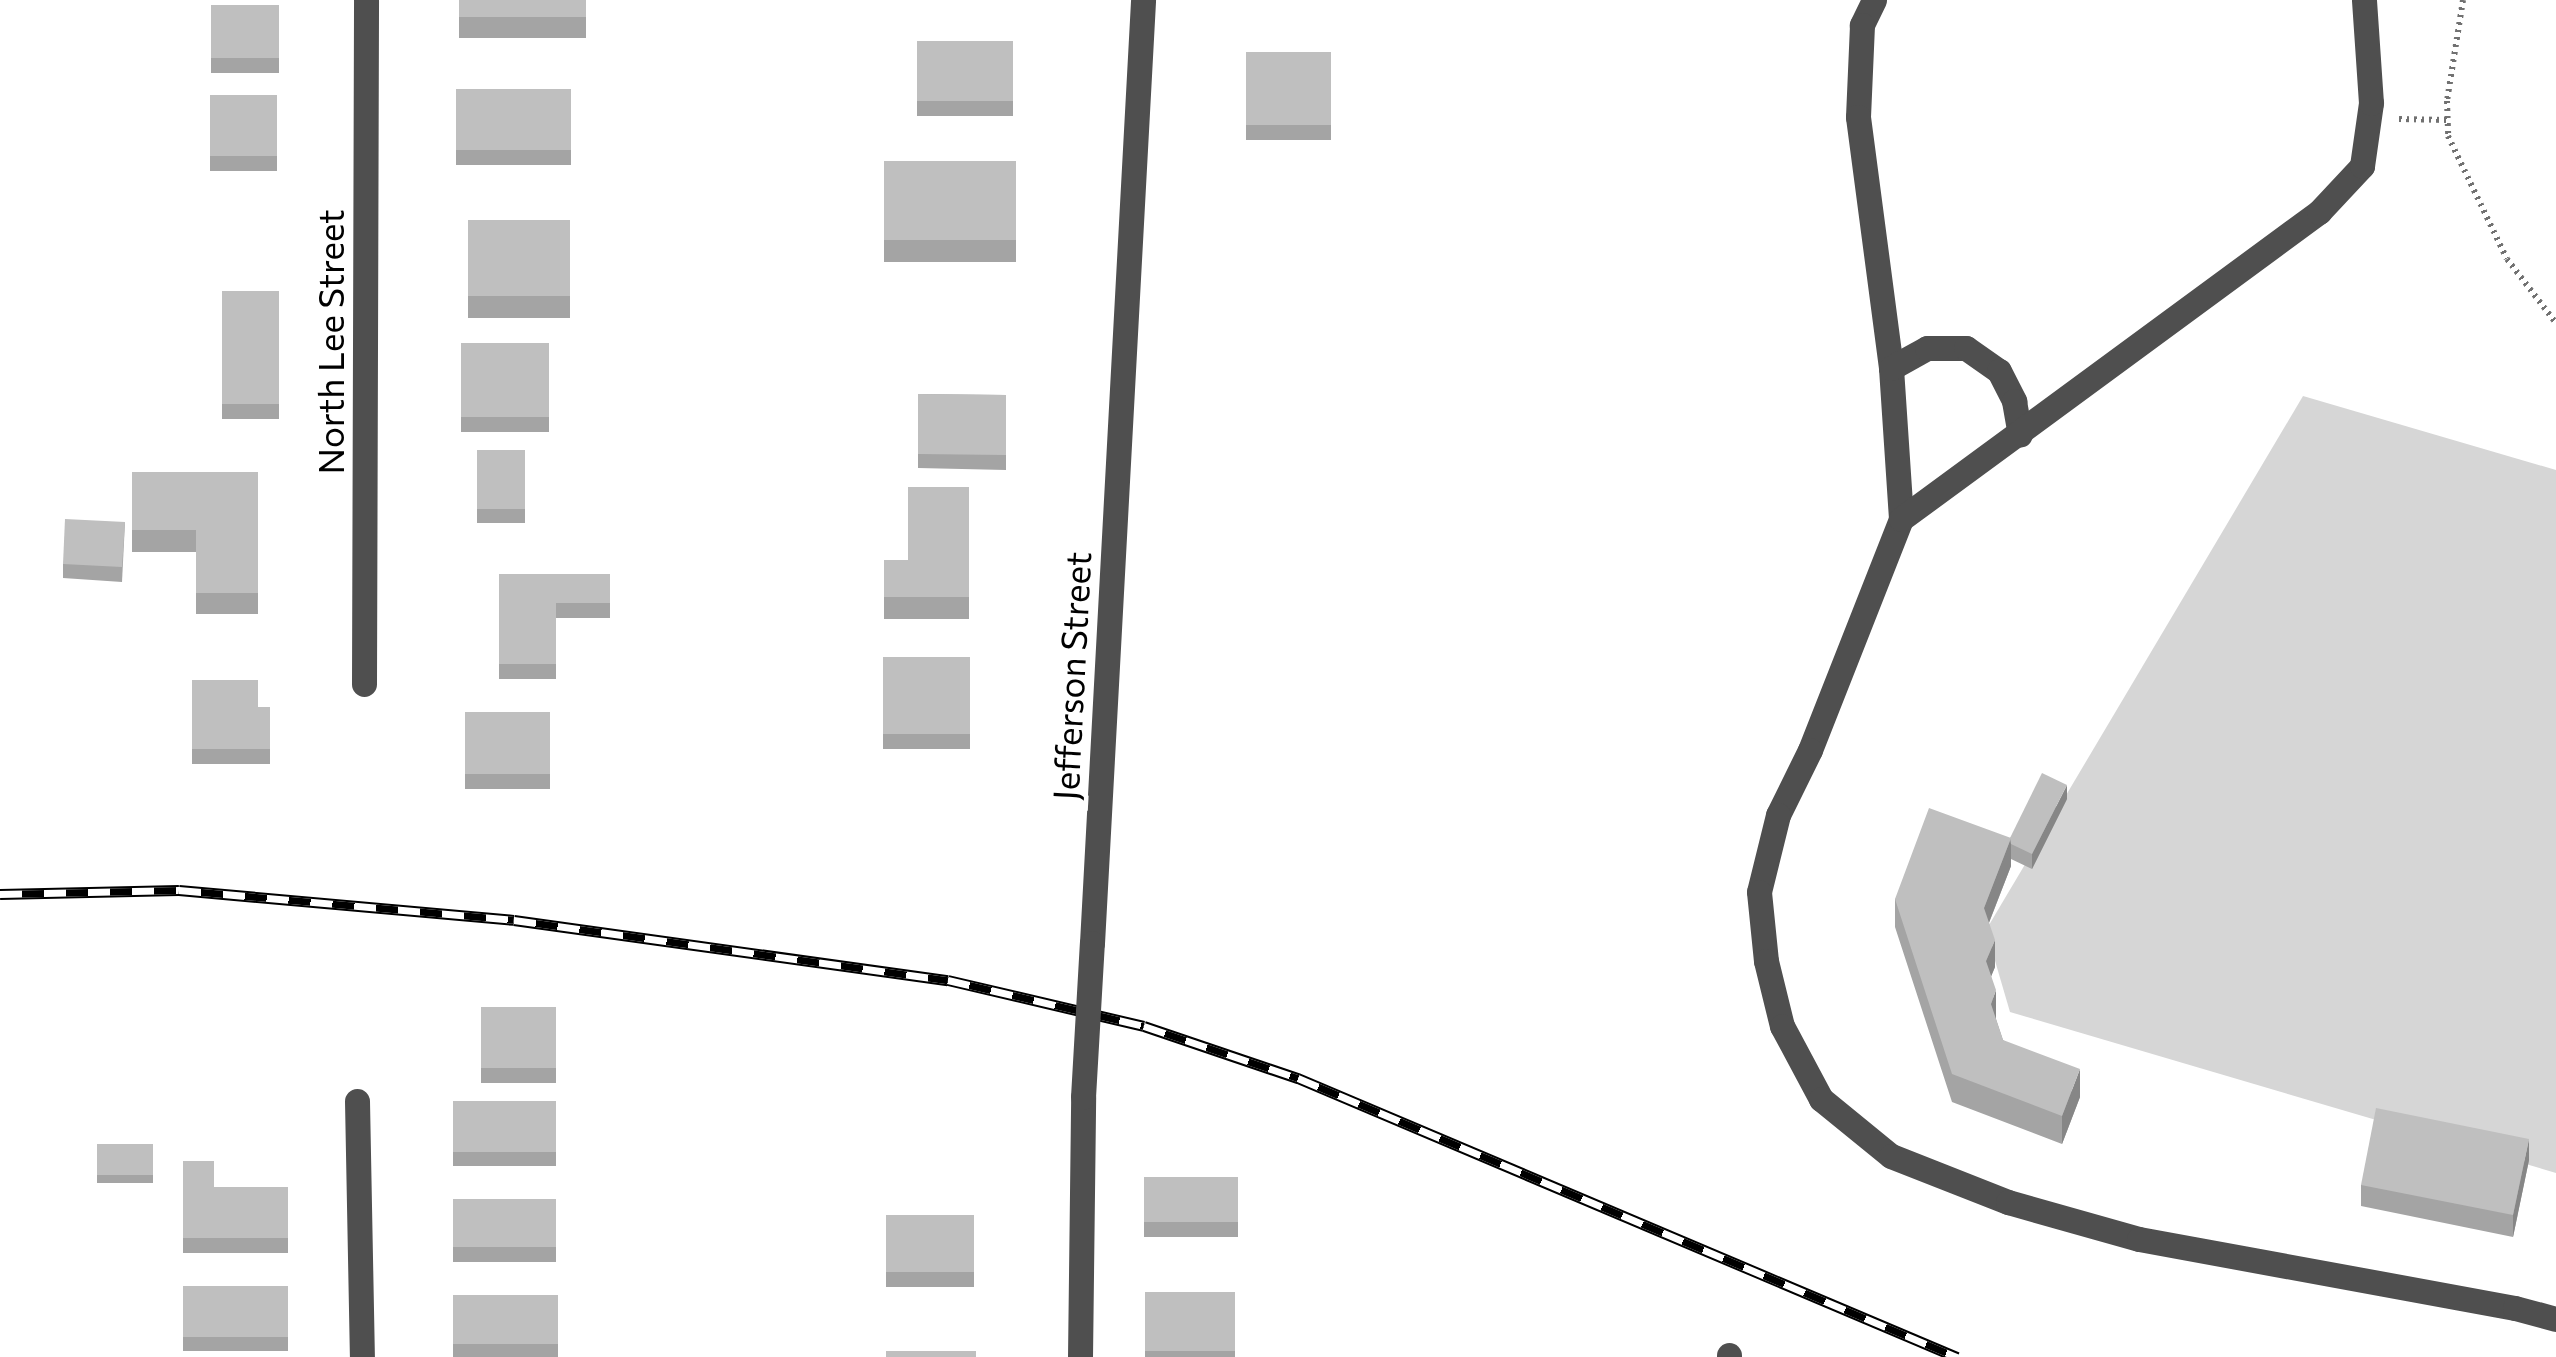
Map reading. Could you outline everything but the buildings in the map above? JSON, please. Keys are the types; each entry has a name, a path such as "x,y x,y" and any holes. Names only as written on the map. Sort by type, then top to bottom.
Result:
{"street":[{"name":"North Lee Street","path":"364,684 366,0"},
{"name":"Jefferson Street","path":"1080,1357 1082,1097 1143,0"},
{"path":"1874,0 1862,25 1858,117 1891,368 1901,520 1810,750 1778,815 1759,892 1766,961 1782,1026 1821,1099 1891,1156 2008,1202 2139,1239 2515,1308 2556,1319"},
{"path":"1901,520 2320,212 2362,166 2369,118 2364,0"},
{"path":"1891,368 1927,348 1966,348 1998,372 2014,401 2020,434"},
{"path":"357,1101 362,1357"}],"path":[{"path":"2463,0 2448,136 2507,259 2556,323"},
{"path":"2369,118 2448,120"}],"shaded area":[{"path":"2303,396 2556,470 2556,1173 2010,1012 1986,930"}],"railway":[{"path":"0,894 179,890 514,920 948,980 1144,1026 1298,1078 1957,1357"}]}
